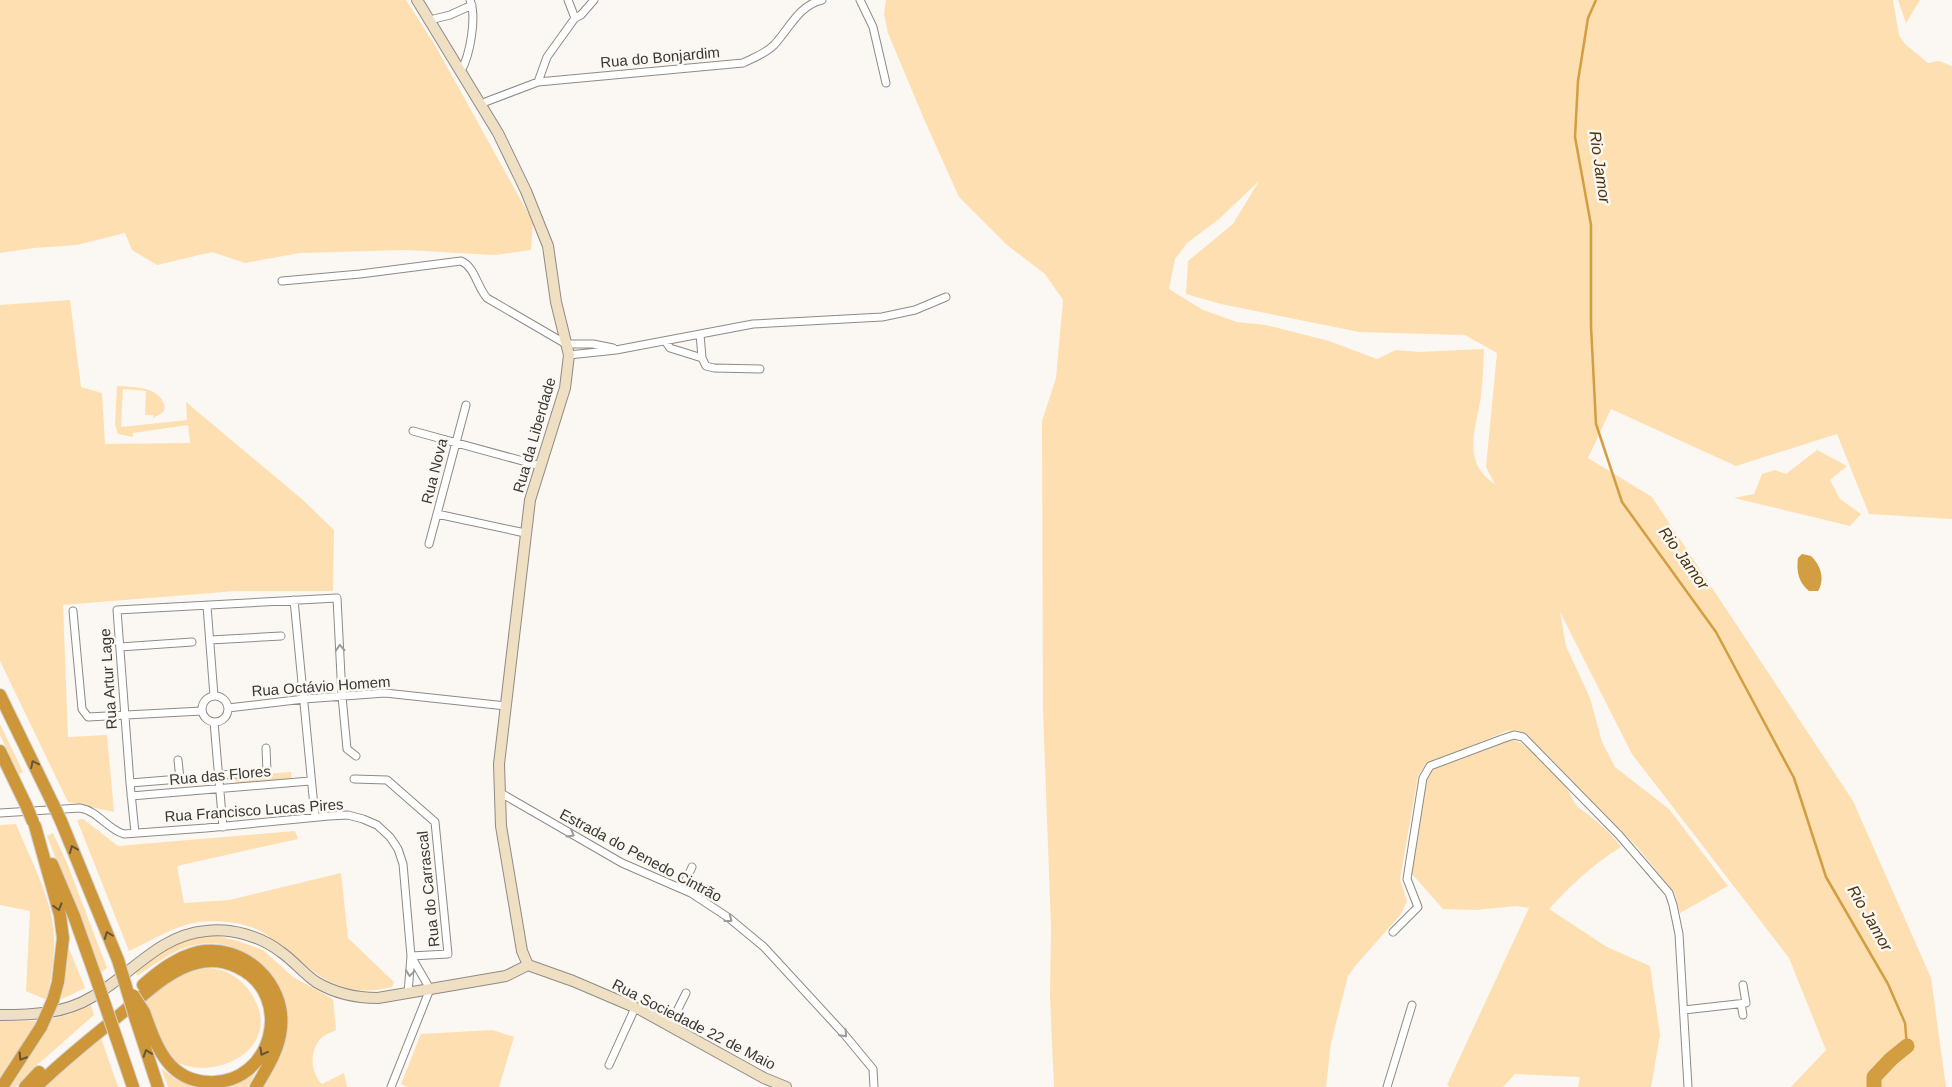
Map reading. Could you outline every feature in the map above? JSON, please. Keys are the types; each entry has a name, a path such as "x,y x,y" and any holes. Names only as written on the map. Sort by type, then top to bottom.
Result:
{"highway":[{"path":"0,695 54,804 118,960 125,982 140,1016 170,1066 185,1076 206,1082 226,1080 250,1068 264,1052 270,1032 271,1014 270,1005 260,985 242,969 219,961 195,963 182,968 158,984 68,1057 36,1087"},
{"path":"0,751 61,882 96,978 132,1087"},
{"path":"2,1087 41,1026 53,1000 58,982 63,938 60,915 34,824"},
{"path":"24,1087 51,1061 160,971 189,955 208,951 230,954 250,963 267,979 277,996 281,1017 280,1037 273,1058 256,1087"},
{"path":"140,1016 158,1087"}],"street":[{"name":"Rua da Liberdade","path":"417,0 498,133 526,191 548,246 556,302 567,350 565,388 530,500 525,533 519,604 498,764 499,792"},
{"path":"568,0 575,18"},
{"path":"538,82 547,58 575,18 581,15 594,0"},
{"name":"Rua do Bonjardim","path":"480,104 538,82 743,63 761,55 772,47 803,10 816,1 822,0"},
{"path":"860,0 873,27 886,84"},
{"path":"430,20 450,15 471,3 472,32 467,61 461,71"},
{"path":"282,281 360,274 461,261 468,264 482,293 487,298 567,350 621,350 753,324 882,317 914,310 946,297"},
{"path":"700,334 702,358 706,366 714,368 760,369"},
{"path":"665,341 670,348 702,358"},
{"path":"567,350 593,344 621,350"},
{"name":"Rua Nova","path":"429,544 466,405"},
{"path":"413,431 541,466"},
{"path":"437,514 525,533"},
{"name":"Rua Artur Lage","path":"136,832 124,715 117,610 337,598 342,696"},
{"path":"294,600 296,637 315,817"},
{"path":"207,606 214,696"},
{"path":"73,611 82,709 88,717 202,710"},
{"path":"210,640 281,636"},
{"path":"120,647 192,642"},
{"name":"Rua Octávio Homem","path":"228,708 304,699 385,694 506,706"},
{"path":"214,696 222,698 228,708 224,719 214,722 206,718 202,710 204,701 214,696"},
{"path":"342,696 347,749 356,756"},
{"path":"214,722 223,826"},
{"path":"1393,932 1418,907 1407,879 1423,778 1430,766 1514,735 1523,737 1613,828 1669,893 1679,934 1688,1087"},
{"path":"219,775 267,772 266,748"},
{"path":"130,783 180,779 178,760"},
{"name":"Rua do Carrascal","path":"354,779 387,780 435,822 448,954 411,956"},
{"name":"Rua das Flores","path":"131,796 310,781"},
{"path":"0,1015 48,1013 81,1003 106,989 160,946 184,936 205,931 232,932 258,939 282,952 316,982 341,993 361,998 378,998 506,976 528,965 522,952 501,826 499,792"},
{"name":"Estrada do Penedo Cintrão","path":"499,792 622,863 682,889 729,918 764,947 844,1034 873,1069 874,1087"},
{"name":"Rua Francisco Lucas Pires","path":"0,813 80,808 92,812 118,832 124,834 348,815 377,825 390,837 398,849 403,864 411,956 408,993"},
{"path":"682,889 692,867"},
{"name":"Rua Francisco Lucas Pires","path":"411,956 430,989"},
{"name":"Rua Sociedade 22 de Maio","path":"528,965 573,981 636,1008 764,1078 786,1087"},
{"path":"1684,1010 1746,1003 1743,985"},
{"path":"391,1087 430,989"},
{"path":"670,1025 686,993"},
{"path":"1741,1004 1742,1015"},
{"path":"1387,1087 1412,1005"},
{"path":"609,1065 636,1008"}],"shaded area":[{"path":"0,0 406,0 436,47 533,222 531,250 495,255 406,250 300,253 245,263 212,252 157,265 132,250 125,233 77,245 0,253"},
{"path":"886,0 1893,0 1899,35 1905,44 1928,63 1939,61 1952,66 1952,519 1869,514 1837,434 1736,466 1611,409 1588,458 1652,497 1853,801 1931,978 1946,1087 1791,1087 1826,1050 1789,958 1632,754 1560,612 1566,646 1590,698 1602,742 1615,767 1669,809 1728,886 1680,913 1675,894 1638,848 1527,735 1517,730 1507,731 1426,764 1418,776 1400,879 1407,901 1401,914 1348,976 1331,1043 1326,1087 1054,1087 1050,997 1051,927 1043,711 1042,421 1056,378 1063,300 1045,274 1007,245 959,197 888,33 884,14","holes":["1259,181 1233,224 1188,261 1186,294 1221,304 1359,332 1465,335 1497,353 1486,467 1495,484 1484,475 1478,466 1473,444 1482,390 1484,349 1419,352 1396,350 1377,359 1329,341 1266,325 1237,322 1203,310 1169,289 1175,259 1187,243 1219,219"]},
{"path":"1898,0 1920,0 1906,23"},
{"path":"70,300 81,387 102,393 105,444 190,443 188,425 133,433 133,437 118,434 115,424 117,386 137,387 150,391 161,398 165,407 162,412 153,418 153,415 145,415 146,391 123,389 121,427 187,420 186,402 303,500 334,530 333,591 236,591 63,605 68,737 107,735 114,812 68,802 0,661 0,305"},
{"path":"1817,450 1847,466 1830,480 1840,499 1861,514 1850,526 1734,498 1754,494 1762,474 1775,470 1786,474"},
{"path":"1802,554 1811,556 1819,568 1821,582 1818,591 1809,591 1801,581 1797,563 1798,558"},
{"path":"0,724 23,772 19,774 0,735"},
{"path":"1514,740 1520,742 1542,760 1566,787 1578,807 1606,830 1621,847 1583,875 1549,909 1607,947 1650,966 1660,1035 1651,1087 1578,1087 1580,1077 1515,1074 1503,1087 1450,1087 1447,1085 1529,908 1517,906 1475,910 1443,909 1412,874 1425,780 1430,772 1439,766"},
{"path":"291,772 292,781 236,785 235,776"},
{"path":"83,819 118,846 295,831 298,839 177,866 184,903 229,900 341,873 348,938 394,982 392,987 370,990 352,989 335,984 321,976 262,932 231,922 207,921 190,924 172,930 129,951 77,820"},
{"path":"16,824 40,878 52,921 54,951 47,1000 26,991 30,911 0,905 0,825"},
{"path":"53,833 67,863 107,968 100,973 47,836"},
{"path":"218,936 263,950 293,977 333,999 336,1030 325,1035 316,1045 313,1066 322,1084 344,1073 347,1087 260,1087 285,1006 280,990 274,980 255,960 238,949 218,944 197,944 175,952 137,976 135,969 174,945 194,939"},
{"path":"66,941 85,988 60,1000 64,985"},
{"path":"210,968 231,974 248,989 259,1010 260,1029 253,1045 240,1057 223,1065 205,1068 186,1066 171,1058 166,1052 145,999 183,975"},
{"path":"91,1005 94,1015 36,1066 16,1087 5,1087 51,1019 70,1014"},
{"path":"0,1021 36,1021 31,1034 0,1077"},
{"path":"493,1030 514,1037 499,1087 408,1087 401,1084 421,1034"},
{"path":"101,1038 118,1087 42,1087 47,1081"},
{"path":"161,1068 175,1079 194,1085 255,1074 248,1087 168,1087"}],"waterway":[{"name":"Rio Jamor","path":"1596,0 1588,18 1578,81 1575,137 1591,225 1591,326 1596,424 1622,502 1716,632 1794,778 1826,877 1888,984 1905,1023 1907,1046"},
{"name":"Rio Jamor","path":"1874,1087 1874,1077 1907,1046"}]}
